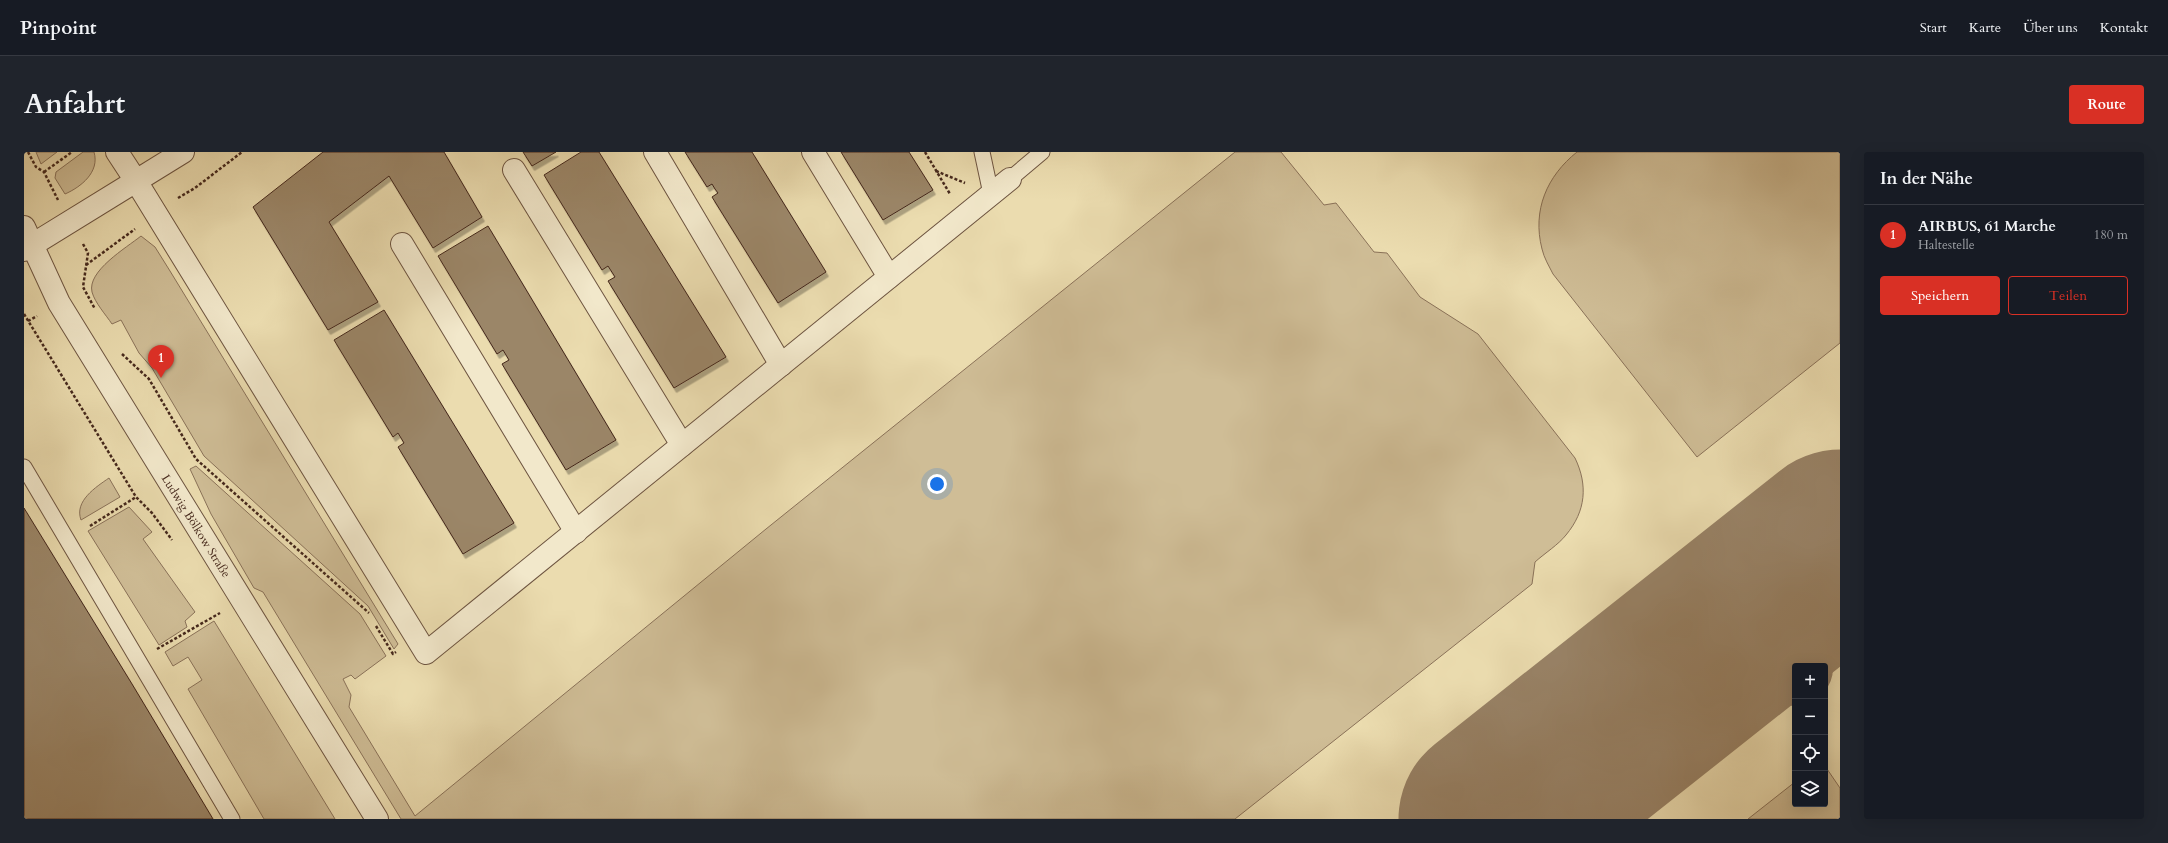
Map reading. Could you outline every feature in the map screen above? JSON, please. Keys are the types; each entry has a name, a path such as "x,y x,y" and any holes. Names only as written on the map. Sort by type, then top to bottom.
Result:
{"street":[{"path":"117,152 426,653 1010,179"},
{"path":"26,241 136,182 183,152"},
{"path":"655,152 781,365"},
{"path":"812,152 889,278"},
{"path":"514,170 682,445"},
{"name":"Ludwig Bölkow Straße","path":"26,241 59,302 377,819"},
{"path":"402,244 576,532"}],"lane":[{"path":"982,152 991,194"},
{"path":"1010,179 1042,152"},
{"path":"24,467 232,819"}],"path":[{"path":"28,152 36,167 44,172 56,195"},
{"path":"44,172 72,152"},
{"path":"175,200 195,188 242,152"},
{"path":"924,152 936,171"},
{"path":"86,265 132,232"},
{"path":"81,240 88,253 83,287 98,315"},
{"path":"24,314 136,497 152,513 175,543"},
{"path":"117,349 149,379 196,459 368,611 371,617"},
{"path":"90,526 136,497"},
{"path":"216,607 224,620"},
{"path":"137,660 220,613"},
{"path":"375,623 394,654 414,632"}],"shaded area":[{"path":"36,152 57,152 41,164"},
{"path":"83,152 94,152 95,159 92,172 83,183 65,194 55,178 56,172"},
{"path":"1235,152 1281,152 1324,205 1336,203 1374,252 1387,253 1420,297 1478,334 1575,458 1582,478 1583,498 1578,517 1573,526 1563,539 1535,562 1532,584 1235,819 401,819 263,592 254,588 211,514 190,469 196,466 360,614 386,656 355,679 351,675 343,679 351,695 349,707 415,816 766,529"},
{"path":"1577,152 1840,152 1840,343 1697,457 1553,274 1544,256 1539,235 1539,221 1544,195 1557,172 1566,161"},
{"path":"141,236 155,247 170,271 398,644 394,649 368,606 204,456 152,368 139,353 121,320 112,324 98,305 92,292 92,284 95,276 101,268 118,253"},
{"path":"109,478 120,497 81,520 80,513 83,501 93,490"},
{"path":"129,507 152,532 143,539 195,612 185,621 187,627 159,645 88,531"},
{"path":"214,621 335,819 264,819 188,689 202,680 188,657 173,666 165,652"},
{"path":"1828,770 1840,788 1840,819 1748,819 1792,784 1792,807 1828,807"}],"building":[{"path":"323,152 444,152 482,217 433,248 389,176 329,222 378,302 328,330 253,207"},
{"path":"523,152 556,152 532,166"},
{"path":"581,152 599,152 726,357 674,388 608,281 615,277 608,266 602,270 544,175"},
{"path":"685,152 752,152 826,272 778,303 712,197 718,193 712,184 707,187"},
{"path":"841,152 909,152 933,190 883,220"},
{"path":"488,226 616,440 566,470 502,364 509,360 503,350 497,354 438,256"},
{"path":"384,310 514,523 463,554 398,447 404,443 398,433 393,437 334,340"},
{"path":"24,508 132,684 213,819 24,819"}],"taxiway":[{"path":"1669,680 1701,667 1731,660 1761,659 1792,667"}],"runway":[{"path":"1494,819 1840,545"}],"place":[{"name":"AIRBUS, 61 Marche","path":"161,378"}]}
